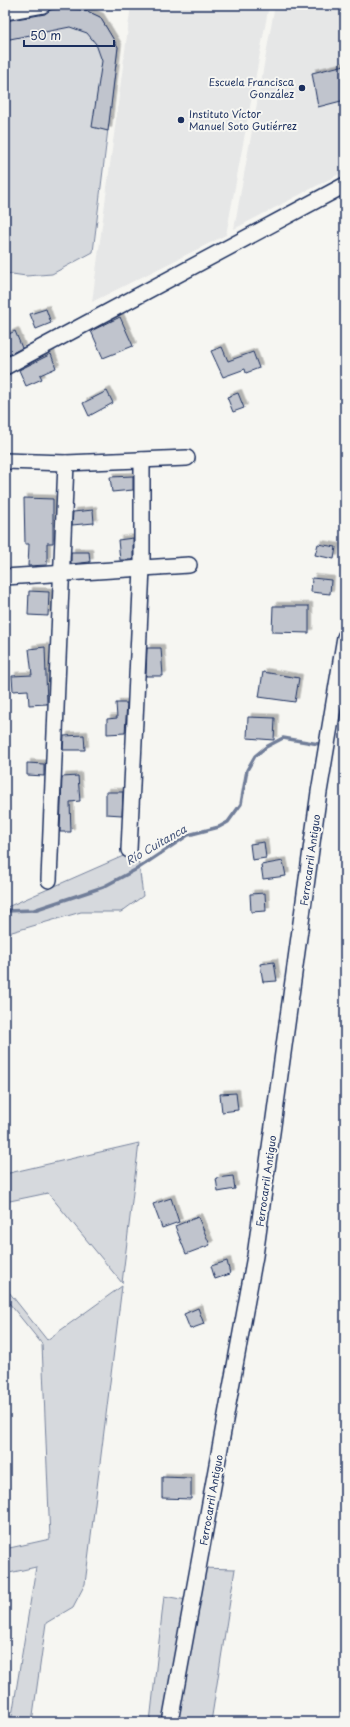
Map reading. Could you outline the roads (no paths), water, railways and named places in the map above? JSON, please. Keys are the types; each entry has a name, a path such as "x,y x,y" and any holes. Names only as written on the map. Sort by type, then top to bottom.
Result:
{"street":[{"path":"5,12 43,5"},
{"path":"5,367 345,185"},
{"path":"5,461 66,463 187,458"},
{"path":"129,850 142,568 142,460"},
{"path":"49,880 66,463"},
{"path":"5,576 189,565"},
{"name":"Ferrocarril Antiguo","path":"170,1722 255,1256 319,792 345,637"}],"waterway":[{"name":"Río Cuitanca","path":"5,911 34,910 103,887 137,869 188,835 219,827 228,822 241,804 247,770 255,756 266,747 283,738 319,744"}],"place":[{"name":"Escuela Francisca González","path":"302,88"},
{"name":"Instituto Víctor Manuel Soto Gutiérrez","path":"181,120"}]}
